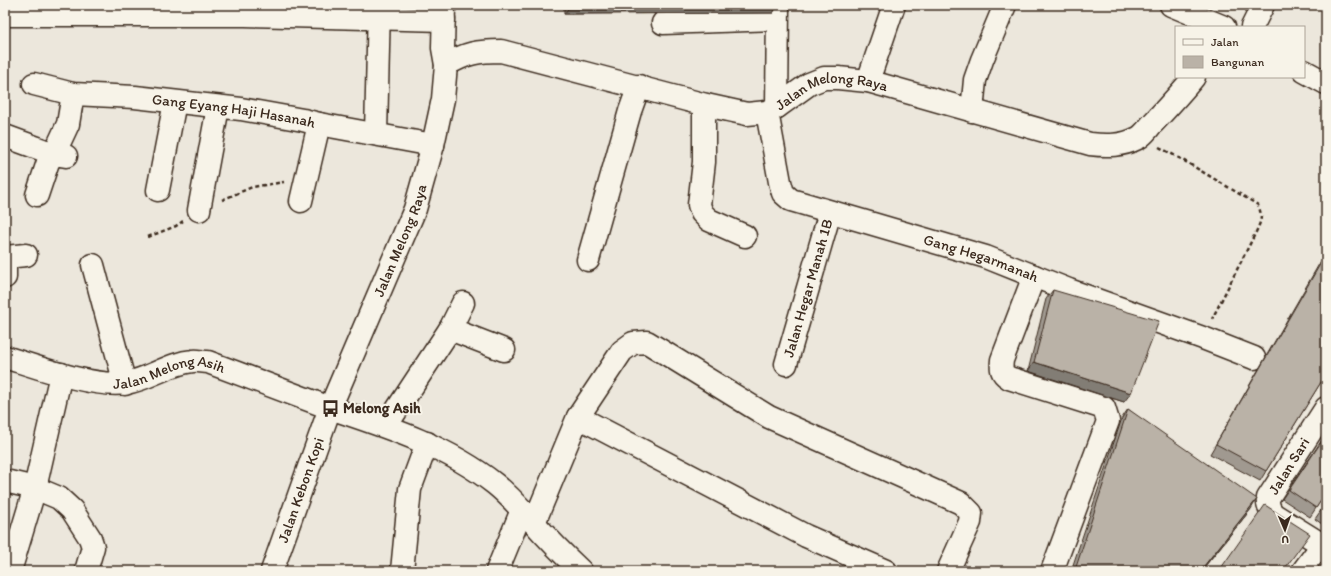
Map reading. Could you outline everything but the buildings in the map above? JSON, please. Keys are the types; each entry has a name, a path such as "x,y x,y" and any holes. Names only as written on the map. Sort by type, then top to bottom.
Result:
{"street":[{"path":"868,81 894,5"},
{"path":"972,111 976,80 982,60 1005,5"},
{"path":"1171,5 1222,26"},
{"path":"1252,26 1263,5"},
{"path":"5,16 59,10 245,15 444,12"},
{"path":"376,134 379,12"},
{"name":"Jalan Melong Raya","path":"330,408 415,209 433,145 443,99 446,65 443,48 444,12"},
{"path":"663,23 778,12"},
{"name":"Gang Hegarmanah","path":"778,12 772,109 780,182 783,193 791,200 986,257 1254,358"},
{"name":"Jalan Melong Raya","path":"446,65 457,58 478,51 501,51 639,86 706,105 747,114 772,109 809,84 824,78 868,81 1090,144 1104,145 1117,145 1140,137 1193,78"},
{"name":"Gang Eyang Haji Hasanah","path":"34,84 73,94 135,97 259,112 433,145"},
{"path":"588,260 628,118 639,86"},
{"path":"37,195 48,162 60,155 68,124 73,94"},
{"path":"158,190 175,102"},
{"path":"706,105 704,115 704,162 699,205 702,213 709,220 745,236"},
{"path":"199,210 218,107"},
{"path":"304,191 319,124"},
{"path":"5,136 60,155"},
{"name":"Jalan Hegar Manah 1B","path":"786,364 830,212"},
{"path":"5,277 5,264 12,256"},
{"path":"93,265 125,384"},
{"path":"1034,276 1002,360 1001,368 1003,375 1104,408 1108,420 1052,571"},
{"path":"386,426 450,329 463,304"},
{"path":"450,329 504,350"},
{"path":"497,571 528,516 578,417 622,351 633,343 647,342 769,417 961,503 971,513 970,522 948,571"},
{"name":"Jalan Melong Asih","path":"5,357 91,382 125,384 138,381 179,364 194,361 208,362 330,408 386,426 459,459 489,480 528,516 581,571"},
{"path":"10,571 35,488 62,374"},
{"name":"Jalan Kebon Kopi","path":"272,571 330,408"},
{"name":"Jalan Sari","path":"1324,546 1273,514 1270,511 1268,498 1326,408"},
{"path":"578,417 806,536 886,571"},
{"path":"402,571 410,489 426,443"},
{"path":"5,481 35,488 59,498 72,510 90,538 93,547 86,571"},
{"path":"1303,571 1324,546"}],"path":[{"path":"1140,137 1181,159 1258,205 1262,213 1261,221 1256,232 1203,338"},
{"path":"148,237 176,226 199,210 252,187 290,181 304,191"}],"place":[{"name":"Melong Asih","path":"330,408"}]}
